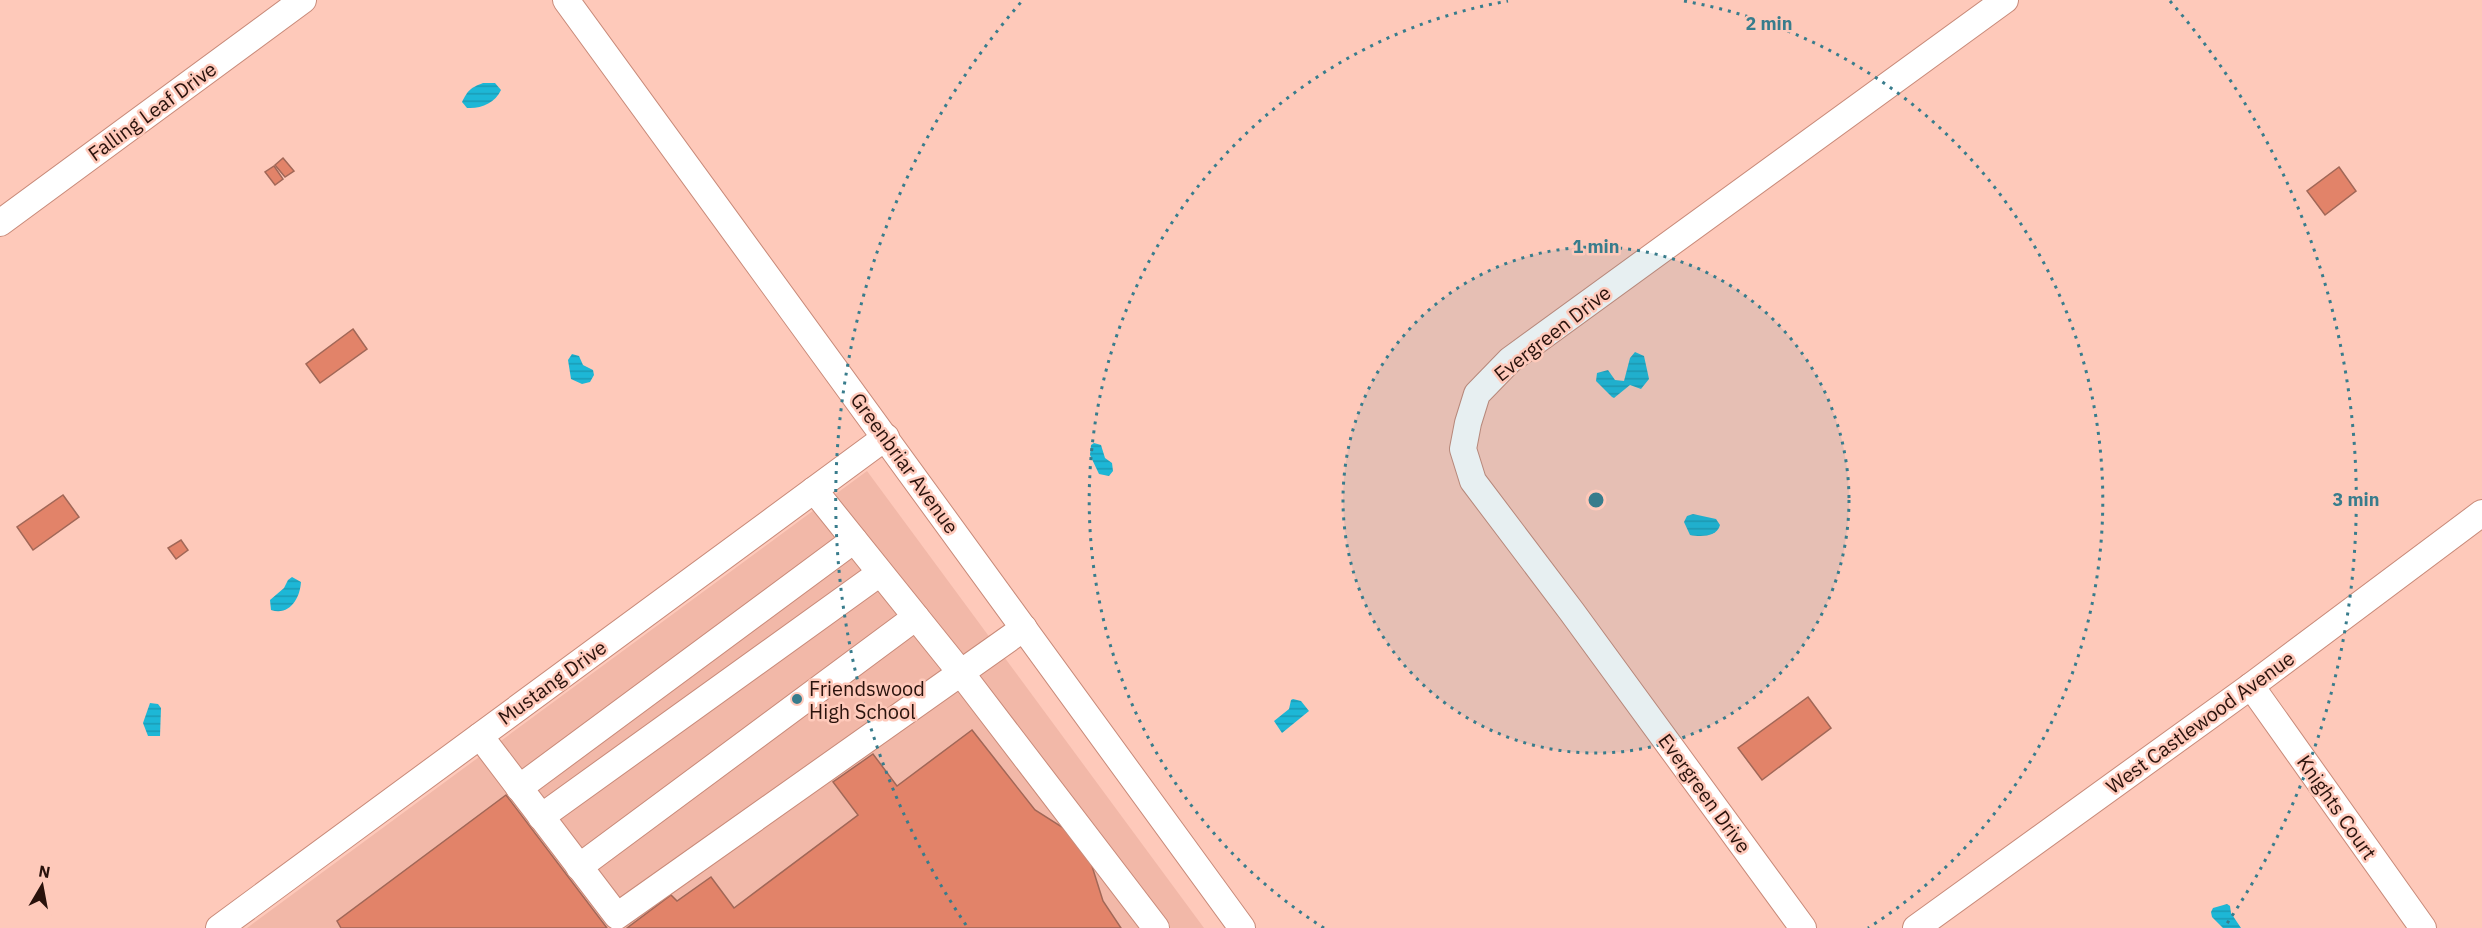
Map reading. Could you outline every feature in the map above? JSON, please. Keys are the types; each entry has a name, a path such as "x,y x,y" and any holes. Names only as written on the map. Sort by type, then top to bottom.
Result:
{"street":[{"name":"Falling Leaf Drive","path":"0,223 303,0"},
{"name":"Greenbriar Avenue","path":"566,0 1024,628 1228,923"},
{"name":"Evergreen Drive","path":"1803,928 1473,481 1463,449 1468,423 1477,394 1509,360 2005,0"},
{"name":"Mustang Drive","path":"219,928 886,437"},
{"path":"814,490 961,673 1156,928"},
{"name":"West Castlewood Avenue","path":"1916,928 2251,686 2482,513"},
{"path":"519,788 854,540"},
{"path":"542,817 880,573"},
{"path":"579,867 916,617"},
{"path":"480,736 617,916 1024,628"},
{"name":"Knights Court","path":"2251,686 2423,928"}],"shaded area":[{"name":"Friendswood High School","path":"867,471 1204,928 247,928"}],"water":[{"path":"483,83 495,83 501,90 487,104 467,108 462,102 466,95 472,88"},
{"path":"1635,352 1644,356 1649,379 1641,389 1630,385 1614,398 1596,381 1597,373 1608,370 1615,380 1624,381 1630,358"},
{"path":"572,354 579,356 583,365 593,370 594,375 590,382 582,384 571,379 568,360"},
{"path":"1094,443 1101,445 1105,458 1112,463 1113,471 1109,476 1099,474 1090,455 1091,445"},
{"path":"1693,514 1716,519 1720,525 1716,532 1708,535 1690,535 1684,522 1687,516"},
{"path":"292,577 301,582 299,594 293,604 284,610 271,610 270,600 284,588"},
{"path":"1293,699 1301,701 1309,711 1282,733 1274,721 1289,709"},
{"path":"150,703 158,704 161,708 160,736 148,736 143,723"},
{"path":"2227,904 2241,928 2223,928 2212,917 2213,908"}],"building":[{"path":"283,158 294,171 285,177 275,165"},
{"path":"274,166 283,179 275,185 265,172"},
{"path":"2339,167 2356,191 2325,215 2307,191"},
{"path":"353,329 367,349 320,383 306,364"},
{"path":"63,495 79,517 33,550 17,527"},
{"path":"181,540 188,550 176,559 168,548"},
{"path":"1808,697 1831,728 1762,780 1738,748"},
{"path":"972,730 1035,810 1062,827 1081,845 1091,863 1103,901 1121,928 627,928 671,895 677,901 711,877 734,908 858,815 833,782 873,754 897,786"},
{"path":"506,795 607,928 341,928 337,921"}],"place":[{"name":"Friendswood High School","path":"797,699"}]}
